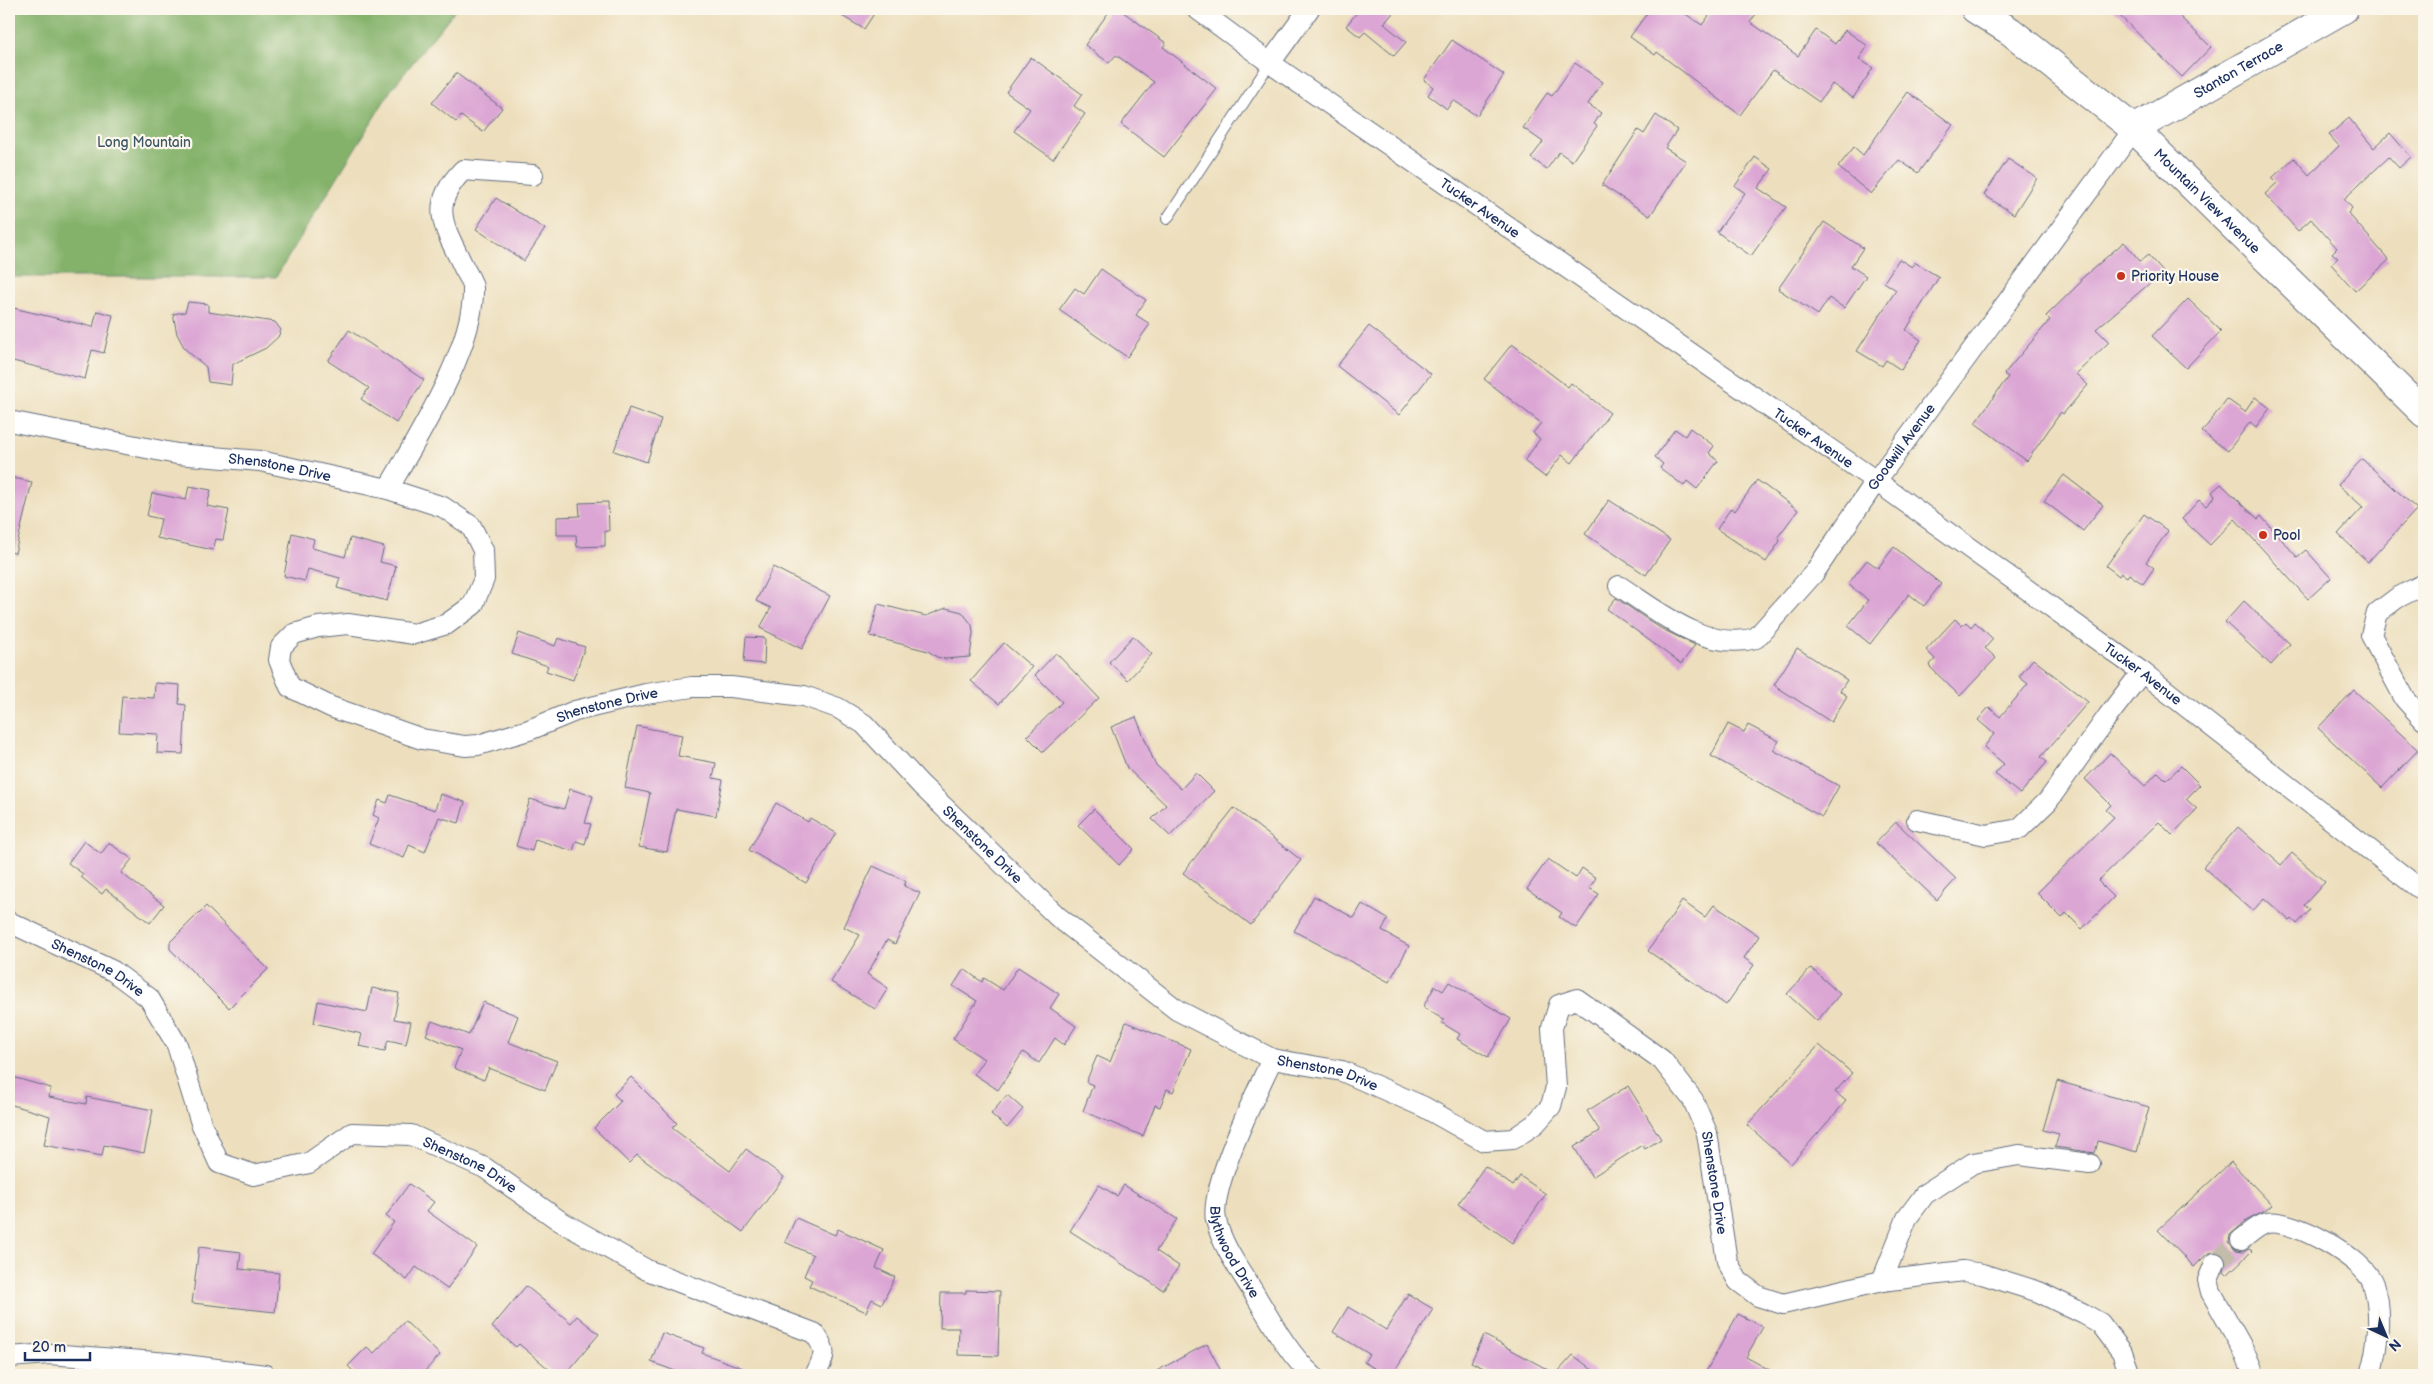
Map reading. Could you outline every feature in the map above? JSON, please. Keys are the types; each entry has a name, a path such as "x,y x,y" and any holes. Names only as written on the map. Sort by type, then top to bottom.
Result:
{"main road":[{"name":"Mountain View Avenue","path":"1975,9 2010,31 2134,129 2424,414"},
{"name":"Stanton Terrace","path":"2134,129 2344,9"}],"street":[{"name":"Tucker Avenue","path":"1196,9 1270,63 1876,482 2142,672 2420,888"},
{"path":"1270,63 1309,9"},
{"name":"Goodwill Avenue","path":"1620,586 1685,628 1719,638 1744,641 1756,638 1814,573 1876,482 2134,129"},
{"path":"388,489 439,398 462,342 470,315 473,287 444,226 441,210 443,196 452,181 463,170 532,175"},
{"name":"Shenstone Drive","path":"9,421 177,454 260,461 388,489 443,508 472,526 483,550 484,578 473,605 447,624 414,634 348,624 318,627 294,634 281,647 279,660 290,687 331,707 422,739 465,746 478,745 529,730 575,711 646,694 692,687 731,687 804,696 838,708 864,724 921,785 1058,917 1177,1010 1272,1059 1342,1071 1424,1107 1484,1141 1513,1138 1535,1124 1551,1106 1556,1087 1552,1028 1559,1005 1577,999 1662,1060 1693,1100 1707,1133 1727,1261 1738,1281 1758,1296 1783,1304 1882,1281 1963,1271 1982,1274 2039,1292 2100,1324 2122,1352 2127,1375"},
{"path":"2424,584 2397,598 2376,612 2371,636 2405,699 2424,720"},
{"path":"1917,820 1986,835 2019,829 2048,801 2108,716 2142,672"},
{"name":"Shenstone Drive","path":"9,922 113,971 149,998 177,1045 201,1124 219,1163 254,1175 308,1162 352,1133 411,1136 485,1168 560,1221 647,1270 814,1333 824,1345 824,1359 815,1375"},
{"name":"Blythwood Drive","path":"1272,1059 1238,1134 1216,1201 1216,1220 1228,1250 1277,1331 1312,1375"},
{"path":"1882,1281 1907,1218 1925,1194 1973,1163 2019,1155 2090,1164"},
{"path":"2241,1240 2265,1224 2278,1223 2339,1248 2359,1263 2373,1283 2378,1314 2376,1356 2370,1375"},
{"path":"2215,1263 2208,1280 2211,1292 2243,1348 2254,1375"},
{"path":"9,1357 49,1354 169,1363 265,1375"}],"lane":[{"path":"1167,219 1270,63"}],"green space":[{"name":"Long Mountain","path":"9,9 456,9 391,90 276,277 9,277"}],"building":[{"path":"830,9 877,9 864,29"},
{"path":"1111,9 1119,9 1166,43 1163,47 1217,89 1164,157 1121,124 1154,82 1116,55 1109,63 1085,45"},
{"path":"1360,9 1396,9 1384,24 1406,42 1394,56 1365,32 1360,37 1346,26"},
{"path":"1650,9 1678,9 1702,25 1714,9 1760,9 1750,22 1798,56 1816,30 1835,44 1845,30 1868,46 1859,59 1873,68 1853,98 1832,84 1819,102 1773,70 1740,115 1657,52 1655,55 1630,37"},
{"path":"2113,9 2172,9 2211,47 2182,77"},
{"path":"1452,40 1504,75 1477,116 1453,100 1447,109 1428,95 1433,87 1424,80"},
{"path":"1031,57 1082,94 1074,106 1085,114 1053,159 1014,131 1030,109 1006,92"},
{"path":"1575,63 1603,82 1588,104 1601,113 1594,124 1597,126 1572,161 1559,152 1547,169 1531,158 1543,142 1523,128 1547,93 1552,96"},
{"path":"456,73 502,108 483,132 461,116 456,122 432,103"},
{"path":"1908,92 1953,125 1918,173 1899,160 1871,194 1838,167 1854,147 1863,155"},
{"path":"1656,115 1677,130 1665,148 1686,161 1650,216 1602,185 1638,130 1644,134"},
{"path":"2349,118 2374,148 2390,133 2411,157 2399,168 2389,157 2344,199 2352,208 2348,213 2389,260 2355,291 2331,264 2338,258 2332,253 2337,248 2311,219 2298,231 2265,194 2277,183 2272,178 2294,158 2309,175 2339,146 2329,135"},
{"path":"1755,157 1772,169 1758,188 1786,207 1751,256 1717,232 1745,193 1735,186"},
{"path":"2008,159 2037,178 2014,214 1984,195"},
{"path":"496,198 545,229 524,261 476,229"},
{"path":"1824,222 1863,248 1851,266 1866,276 1844,308 1829,298 1818,315 1778,289"},
{"path":"2124,242 2140,261 2148,255 2163,272 2096,329 2109,342 2076,374 2088,385 2063,414 2061,412 2027,461 1975,423 2008,377 2004,374 2050,320 2046,316 2081,282 2080,280"},
{"path":"1899,259 1912,267 1914,262 1939,277 1906,330 1921,340 1901,370 1886,360 1882,366 1857,351 1896,290 1884,282"},
{"path":"1101,269 1146,300 1136,315 1150,324 1127,357 1059,310 1075,288 1084,294"},
{"path":"2188,299 2221,331 2186,368 2152,336"},
{"path":"188,302 208,304 208,312 275,322 281,330 278,337 266,348 233,364 231,385 208,382 206,367 185,349 177,334 173,314 185,312"},
{"path":"9,307 93,327 97,311 113,315 104,353 92,350 85,379 9,360"},
{"path":"1369,326 1431,374 1399,415 1337,366"},
{"path":"349,330 424,380 396,423 361,399 369,388 328,361"},
{"path":"1512,344 1568,387 1571,383 1610,413 1572,463 1562,455 1545,477 1524,461 1540,439 1533,433 1541,423 1484,379"},
{"path":"2255,397 2270,408 2256,427 2250,422 2228,451 2202,432 2227,399 2245,412"},
{"path":"629,408 661,419 647,462 614,451"},
{"path":"1690,428 1714,446 1709,453 1718,461 1697,489 1687,481 1684,486 1660,468 1663,464 1655,457 1675,429 1685,436"},
{"path":"2362,459 2417,509 2368,562 2338,534 2363,507 2338,485"},
{"path":"2064,475 2103,505 2083,531 2044,501"},
{"path":"9,477 32,482 15,553 9,552"},
{"path":"1757,480 1798,510 1777,538 1780,541 1766,562 1717,529 1731,508 1735,511"},
{"path":"2221,484 2258,519 2261,516 2297,557 2306,550 2331,578 2308,599 2235,519 2210,545 2182,519 2199,500 2206,506 2215,496 2212,492"},
{"path":"189,486 211,490 207,506 229,510 223,540 216,539 213,550 157,538 161,519 147,516 152,493 186,500"},
{"path":"1609,500 1670,540 1646,575 1585,534"},
{"path":"608,502 609,531 605,531 605,546 577,547 576,535 557,535 557,517 580,516 579,503"},
{"path":"2144,514 2168,531 2146,562 2154,568 2143,584 2129,574 2127,577 2121,573 2119,576 2106,566"},
{"path":"292,533 314,539 312,548 345,557 350,538 384,547 380,562 396,566 387,601 337,588 340,578 308,569 305,581 284,576"},
{"path":"1894,547 1941,584 1924,606 1909,594 1870,644 1848,626 1868,600 1848,584 1867,560 1878,568"},
{"path":"773,567 830,596 802,649 760,628 771,608 756,601"},
{"path":"1616,598 1660,628 1695,645 1681,664 1607,609"},
{"path":"2244,601 2290,644 2271,665 2225,622"},
{"path":"878,604 926,616 946,608 962,612 972,625 970,657 945,659 937,657 928,651 870,636"},
{"path":"1955,619 1962,626 1966,622 1971,627 1975,622 1993,639 1985,648 1996,658 1960,696 1929,666 1935,659 1926,650"},
{"path":"519,633 555,646 558,638 585,647 573,680 546,671 548,666 512,654"},
{"path":"1133,636 1152,654 1128,680 1109,662"},
{"path":"746,637 765,638 764,664 744,662"},
{"path":"1004,643 1032,667 999,704 971,681"},
{"path":"1797,648 1847,680 1840,691 1847,696 1831,722 1774,685"},
{"path":"1056,653 1099,698 1043,752 1027,736 1062,702 1035,675"},
{"path":"2033,659 2088,702 2041,757 2047,762 2020,794 1995,774 2004,764 1984,747 1994,734 1978,720 1989,707 2000,717 2028,684 2019,677"},
{"path":"155,683 180,685 179,704 186,705 183,754 157,753 158,734 119,732 122,696 154,698"},
{"path":"2354,690 2418,750 2382,788 2318,728"},
{"path":"1136,717 1155,764 1181,789 1196,773 1214,791 1170,836 1152,819 1166,805 1127,768 1111,727"},
{"path":"1728,724 1744,732 1748,725 1779,741 1773,750 1839,786 1822,817 1711,756"},
{"path":"637,726 682,735 678,756 716,763 713,778 723,780 716,816 676,809 667,852 639,847 650,793 625,788"},
{"path":"2110,753 2145,786 2158,772 2166,780 2181,766 2200,785 2186,799 2197,809 2172,835 2159,822 2098,881 2114,897 2082,929 2066,913 2062,918 2037,893 2114,817 2106,810 2111,805 2085,779"},
{"path":"570,789 593,796 585,823 591,824 585,844 576,841 573,851 535,839 532,851 516,846 530,799 564,809"},
{"path":"440,794 465,802 459,823 439,817 425,852 409,845 404,858 369,844 379,818 373,815 379,800 387,803 390,795 435,810"},
{"path":"776,803 808,822 810,818 836,833 806,883 749,850"},
{"path":"1234,808 1301,860 1251,925 1183,873"},
{"path":"1094,809 1134,849 1119,865 1078,825"},
{"path":"1896,822 1956,879 1937,900 1876,843"},
{"path":"2238,827 2281,865 2292,853 2325,882 2304,905 2310,910 2297,924 2292,919 2290,921 2264,898 2253,911 2203,867"},
{"path":"84,841 101,854 109,843 132,859 121,873 164,905 150,923 106,889 102,894 81,877 83,874 68,863"},
{"path":"1548,859 1576,878 1582,868 1596,878 1589,888 1599,894 1576,928 1559,917 1562,913 1527,889"},
{"path":"873,866 906,881 904,886 920,893 895,944 887,940 867,974 888,988 875,1009 831,982 860,935 844,927"},
{"path":"1314,896 1354,918 1362,904 1388,919 1382,931 1409,946 1389,982 1294,931"},
{"path":"1682,901 1705,917 1714,905 1759,936 1744,958 1754,965 1726,1005 1648,951"},
{"path":"206,906 268,969 229,1008 170,949 170,942"},
{"path":"1018,967 1059,994 1050,1008 1076,1026 1064,1045 1055,1038 1039,1063 1023,1052 998,1090 974,1074 984,1059 953,1039 977,1001 953,986 964,969 982,982 984,978 1003,990"},
{"path":"1811,968 1840,994 1817,1021 1787,994"},
{"path":"1449,982 1511,1019 1488,1057 1457,1039 1460,1034 1442,1023 1444,1020 1423,1007 1435,986 1443,991"},
{"path":"372,988 399,993 394,1019 411,1022 406,1044 388,1040 385,1051 359,1046 362,1034 314,1023 318,1001 367,1012"},
{"path":"483,1002 518,1016 508,1042 557,1061 545,1090 489,1068 484,1080 454,1068 461,1050 426,1035 432,1021 469,1035"},
{"path":"1126,1022 1191,1049 1173,1092 1167,1089 1160,1107 1155,1105 1143,1136 1083,1111 1093,1085 1086,1082 1097,1056 1110,1062"},
{"path":"1819,1045 1852,1073 1835,1092 1846,1101 1791,1164 1747,1125"},
{"path":"9,1076 51,1088 49,1097 86,1104 87,1097 153,1110 144,1153 104,1145 102,1156 44,1145 50,1116 9,1104"},
{"path":"631,1077 677,1123 672,1128 730,1171 746,1149 784,1177 743,1232 637,1155 629,1163 594,1128 621,1101 614,1094"},
{"path":"2057,1081 2149,1107 2137,1152 2098,1141 2095,1153 2055,1147 2059,1134 2043,1130"},
{"path":"1628,1086 1661,1139 1645,1149 1642,1145 1592,1177 1574,1147 1600,1131 1587,1111"},
{"path":"1007,1095 1023,1109 1007,1128 991,1114"},
{"path":"2231,1162 2272,1205 2246,1221 2230,1235 2229,1242 2236,1251 2243,1252 2249,1249 2252,1251 2227,1275 2224,1272 2227,1261 2220,1252 2208,1253 2194,1267 2158,1230"},
{"path":"1485,1166 1513,1186 1520,1176 1546,1194 1512,1243 1458,1204"},
{"path":"409,1184 434,1202 427,1211 477,1247 447,1289 416,1267 407,1280 371,1254 394,1222 386,1216"},
{"path":"1099,1185 1117,1196 1124,1185 1177,1219 1156,1251 1179,1266 1163,1290 1070,1231"},
{"path":"796,1218 835,1235 838,1229 884,1250 876,1268 895,1277 882,1304 872,1299 866,1312 809,1286 812,1280 804,1276 813,1255 785,1242"},
{"path":"199,1247 241,1252 239,1269 279,1273 275,1312 192,1303"},
{"path":"526,1286 571,1323 577,1316 599,1334 565,1375 556,1375 519,1344 516,1347 492,1327"},
{"path":"966,1290 1000,1291 998,1356 958,1355 959,1328 940,1328 941,1293 966,1293"},
{"path":"1408,1294 1433,1309 1392,1375 1385,1375 1364,1362 1369,1354 1333,1332 1348,1307 1386,1330"},
{"path":"1738,1314 1763,1327 1746,1357 1779,1375 1704,1375"},
{"path":"405,1321 440,1355 421,1375 357,1375 348,1366 367,1347 374,1353"},
{"path":"662,1333 704,1348 702,1353 756,1373 756,1375 686,1375 651,1362"},
{"path":"1484,1335 1556,1374 1573,1355 1599,1375 1498,1375 1471,1362"},
{"path":"1207,1344 1223,1375 1149,1375"}],"tunnel":[{"path":"2215,1263 2241,1240"}],"place":[{"name":"Priority House","path":"2121,276"},
{"name":"Pool","path":"2263,535"}]}
